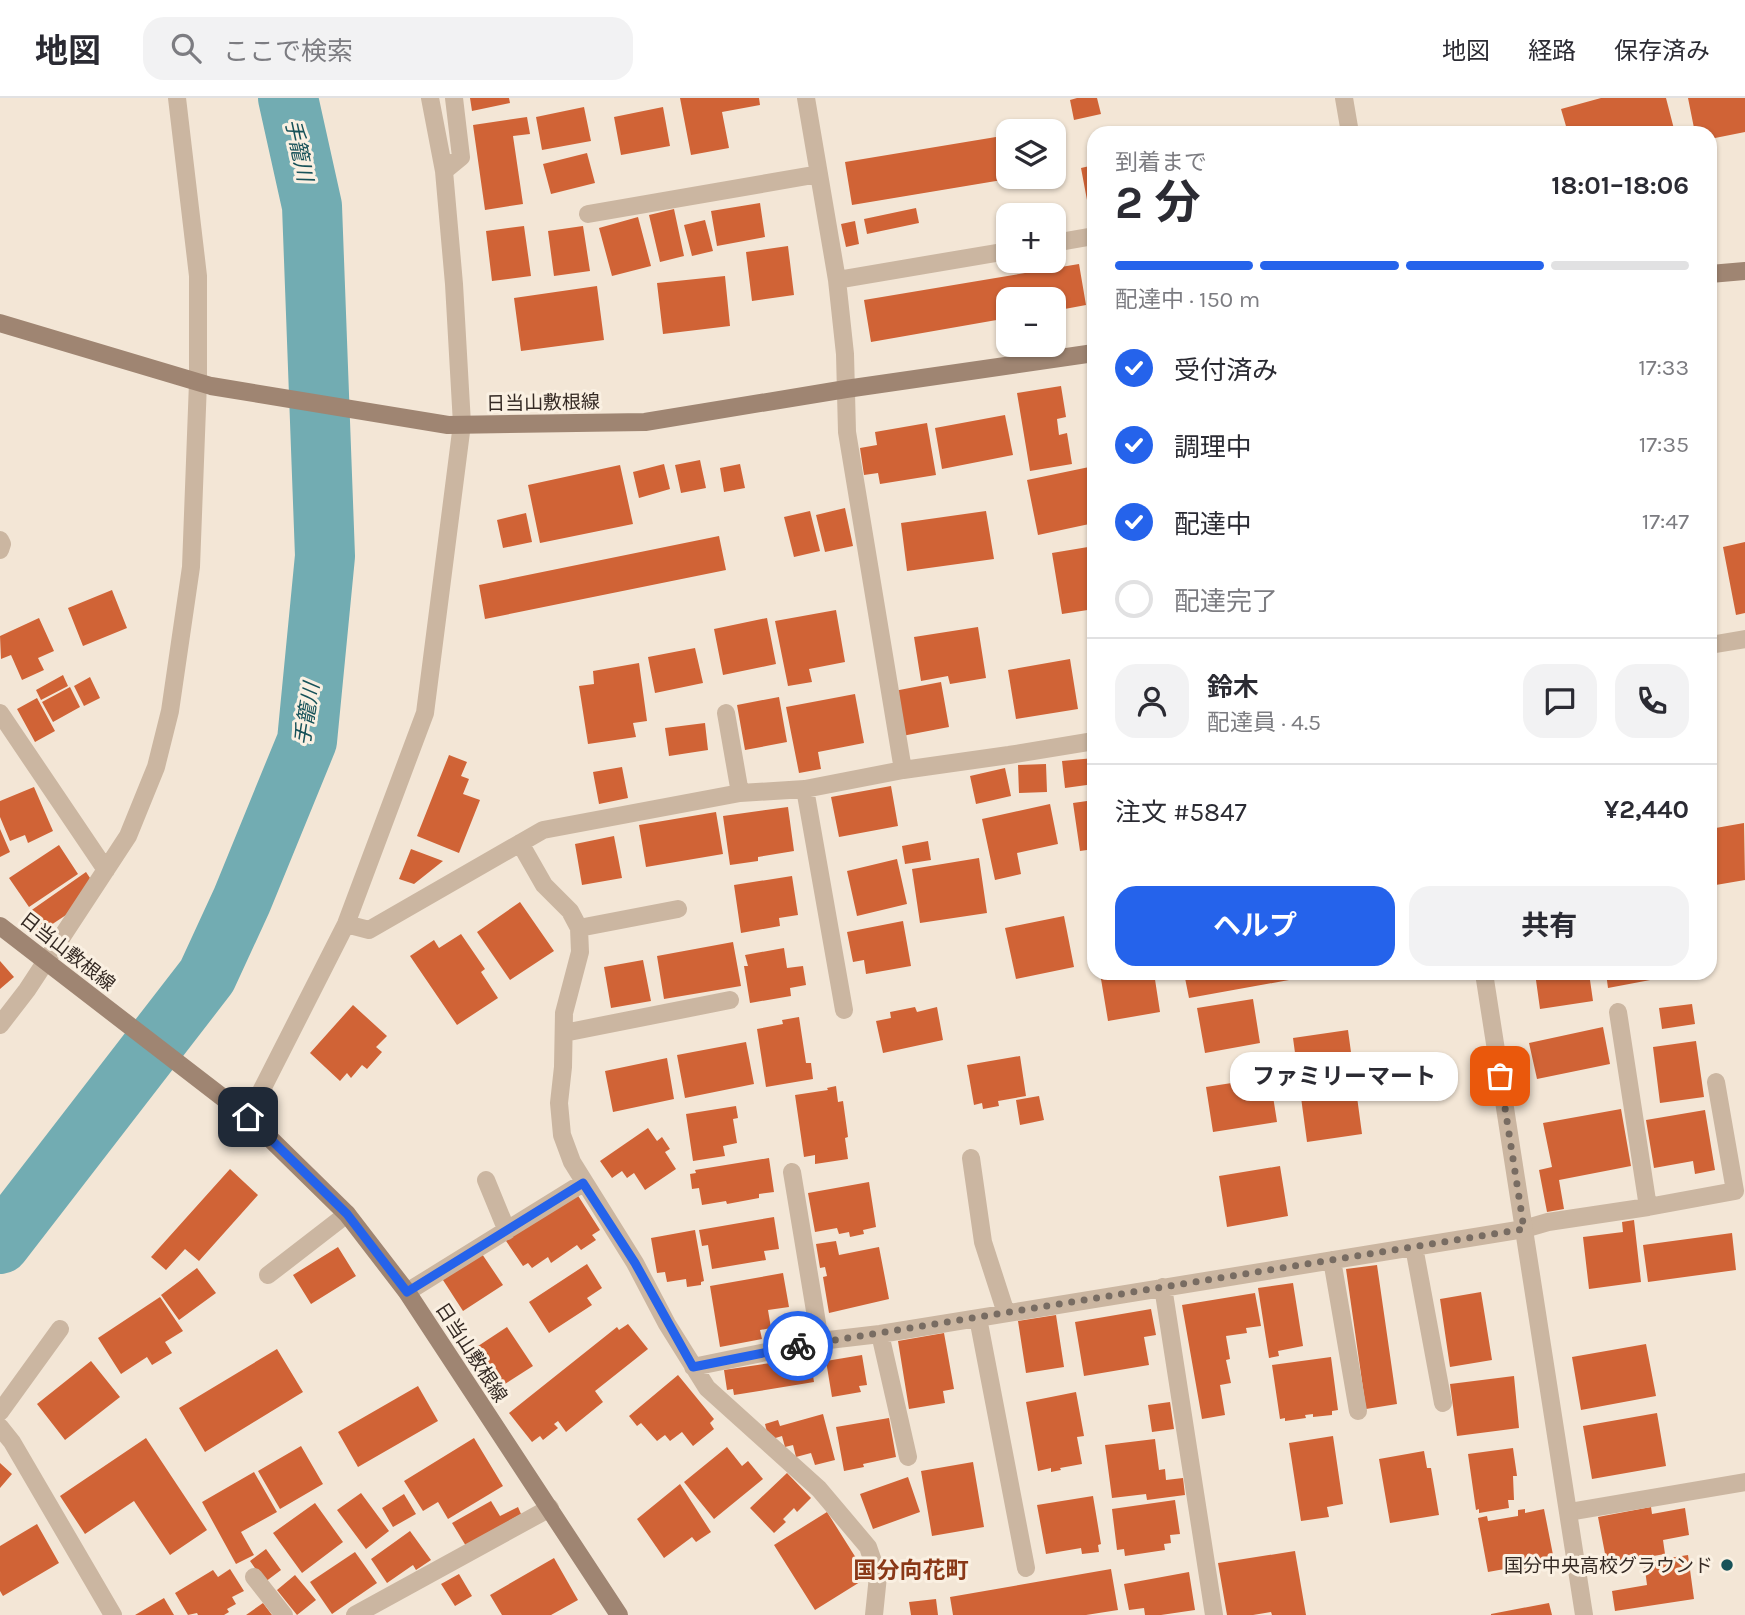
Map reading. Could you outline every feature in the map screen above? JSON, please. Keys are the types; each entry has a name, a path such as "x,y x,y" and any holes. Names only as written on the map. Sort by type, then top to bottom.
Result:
{"main road":[{"path":"1717,273 1745,271"},
{"name":"日当山敷根線","path":"0,323 205,384 455,424 645,422 1087,354"},
{"name":"日当山敷根線","path":"0,926 243,1113 347,1214 407,1292 619,1615"}],"street":[{"path":"0,1025 47,961 128,836 156,767 170,711 191,567 205,384 198,276 177,98"},
{"path":"243,1113 346,924 425,713 455,424 454,284 444,171 430,98"},
{"path":"444,171 461,157 454,98"},
{"path":"806,98 837,280 848,432 903,769"},
{"path":"1344,98 1349,126"},
{"path":"587,214 819,174"},
{"path":"1066,241 1087,237"},
{"path":"837,280 996,253"},
{"path":"0,540 0,550"},
{"path":"1717,644 1745,639"},
{"path":"0,713 106,870"},
{"path":"726,713 740,793"},
{"path":"346,924 369,930 543,830 740,793 806,789 903,769 1087,742"},
{"path":"806,789 844,1010"},
{"path":"520,843 544,885 564,904 579,928 580,952 565,1003 559,1119 566,1148 583,1183 635,1263 707,1388 819,1489 868,1547 878,1576 874,1615"},
{"path":"579,928 678,909"},
{"path":"1485,980 1584,1615"},
{"path":"564,1033 730,1000"},
{"path":"1618,1012 1648,1207"},
{"path":"693,1367 820,1341 880,1334 1524,1229 1548,1222 1735,1191 1716,1082"},
{"path":"971,1158 983,1242 1006,1313"},
{"path":"792,1172 820,1341"},
{"path":"486,1180 507,1231"},
{"path":"407,1292 583,1183"},
{"path":"268,1275 347,1214"},
{"path":"1413,1247 1443,1403"},
{"path":"1332,1260 1358,1411"},
{"path":"1163,1287 1214,1615"},
{"path":"978,1318 1026,1569"},
{"path":"0,1412 60,1329"},
{"path":"880,1334 908,1457"},
{"path":"0,1427 113,1615"},
{"path":"1569,1512 1745,1482"},
{"path":"355,1615 550,1507"},
{"path":"254,1577 284,1615"}],"building":[{"path":"470,98 509,98 510,103 472,111"},
{"path":"680,98 759,98 760,105 722,112 729,148 691,155"},
{"path":"1097,98 1101,114 1074,120 1070,100"},
{"path":"1601,98 1666,98 1673,126 1566,126 1561,109"},
{"path":"1688,98 1745,98 1745,132 1717,138 1717,126 1694,126"},
{"path":"584,107 591,141 542,150 536,117"},
{"path":"663,107 670,146 621,155 614,117"},
{"path":"527,117 530,134 513,136 523,204 485,210 473,125"},
{"path":"996,137 996,181 852,205 845,162"},
{"path":"587,153 595,183 551,194 543,164"},
{"path":"1087,167 1087,200 1081,168"},
{"path":"760,203 765,237 717,246 711,211"},
{"path":"916,208 919,223 867,234 864,219"},
{"path":"674,209 684,256 660,262 649,215"},
{"path":"638,217 651,266 612,276 599,228"},
{"path":"705,220 713,251 692,256 684,225"},
{"path":"855,221 859,244 846,247 841,224"},
{"path":"524,226 531,276 492,281 486,231"},
{"path":"583,226 590,271 554,276 548,231"},
{"path":"788,246 794,295 752,301 746,252"},
{"path":"1079,264 1086,305 1066,309 1066,287 996,287 996,320 871,342 864,300 1025,273 1066,273 1066,266"},
{"path":"725,276 730,326 663,334 657,283"},
{"path":"597,286 604,340 521,351 514,298"},
{"path":"1061,386 1066,417 1057,419 1059,435 1067,433 1072,464 1030,471 1017,393"},
{"path":"1005,415 1013,455 942,469 935,428"},
{"path":"927,423 936,475 880,484 878,473 864,475 860,448 877,445 875,432"},
{"path":"700,460 706,488 681,493 675,465"},
{"path":"664,464 670,489 639,498 633,472"},
{"path":"740,464 745,488 724,492 720,468"},
{"path":"620,465 633,524 540,543 528,485"},
{"path":"1087,467 1087,524 1038,535 1027,480"},
{"path":"845,508 853,546 825,552 816,515"},
{"path":"810,511 820,551 794,557 784,517"},
{"path":"986,511 994,559 907,571 901,523"},
{"path":"526,513 532,542 503,548 497,520"},
{"path":"719,536 726,570 485,619 479,585"},
{"path":"1745,542 1745,613 1736,615 1723,547"},
{"path":"1087,547 1087,610 1062,614 1052,553"},
{"path":"112,590 127,628 83,646 68,608"},
{"path":"836,610 845,662 809,669 812,682 788,686 775,621"},
{"path":"39,618 54,651 38,658 44,670 22,680 11,655 1,659 0,636"},
{"path":"767,618 776,664 723,675 714,629"},
{"path":"978,627 986,678 950,684 948,676 921,681 914,637"},
{"path":"695,648 703,683 655,693 648,657"},
{"path":"1070,659 1078,709 1016,719 1008,670"},
{"path":"639,663 647,721 633,723 636,737 588,744 579,686 594,684 593,671"},
{"path":"63,675 68,686 41,700 36,690"},
{"path":"90,677 100,698 84,706 74,686"},
{"path":"941,682 949,727 902,736 894,691"},
{"path":"70,687 80,707 53,722 42,702"},
{"path":"855,694 864,743 818,752 821,769 799,773 786,707"},
{"path":"779,697 787,742 745,750 737,705"},
{"path":"37,698 55,731 35,742 17,709"},
{"path":"705,723 708,750 669,756 665,728"},
{"path":"449,755 467,762 461,776 469,779 463,794 480,800 459,853 417,836"},
{"path":"1087,759 1087,785 1065,788 1062,761"},
{"path":"1046,764 1047,792 1019,793 1018,765"},
{"path":"622,767 628,798 599,804 593,772"},
{"path":"1005,768 1011,796 976,804 970,776"},
{"path":"891,786 898,826 839,837 831,797"},
{"path":"34,787 53,831 28,843 25,835 10,841 0,817 0,801"},
{"path":"1087,801 1087,850 1080,851 1073,803"},
{"path":"1050,804 1058,844 1017,853 1021,874 995,880 982,819"},
{"path":"788,807 794,851 730,865 723,816"},
{"path":"716,812 723,854 646,867 639,825"},
{"path":"1744,823 1745,880 1717,885 1717,828"},
{"path":"0,829 10,852 0,857"},
{"path":"614,836 622,878 582,885 575,844"},
{"path":"928,841 931,860 905,864 902,846"},
{"path":"59,845 78,874 29,907 9,878"},
{"path":"411,849 443,861 414,884 399,879"},
{"path":"979,858 987,913 920,923 912,869"},
{"path":"897,859 907,904 857,916 847,871"},
{"path":"86,872 90,878 83,898 75,909 39,933 26,914"},
{"path":"792,876 798,915 779,918 780,926 741,933 734,885"},
{"path":"520,902 554,951 510,980 477,932"},
{"path":"1064,916 1074,967 1016,979 1005,928"},
{"path":"903,921 911,966 866,974 864,960 853,962 847,932"},
{"path":"461,934 485,969 481,972 498,998 457,1025 410,956 434,940 439,948"},
{"path":"733,942 741,986 664,999 657,956"},
{"path":"784,948 787,968 803,966 806,985 790,988 791,996 750,1003 744,966 748,966 745,955"},
{"path":"643,960 651,1001 611,1008 604,967"},
{"path":"0,961 14,977 0,989"},
{"path":"1101,980 1155,980 1160,1012 1108,1021"},
{"path":"1185,980 1289,980 1189,998"},
{"path":"1536,980 1590,980 1593,1001 1540,1009"},
{"path":"1607,980 1650,980 1608,988"},
{"path":"1253,999 1260,1043 1205,1053 1197,1008"},
{"path":"1692,1004 1695,1024 1662,1029 1659,1008"},
{"path":"353,1005 387,1036 376,1047 382,1052 367,1069 362,1065 351,1078 347,1073 340,1081 310,1053"},
{"path":"915,1007 917,1012 937,1007 943,1040 883,1053 876,1021 891,1018 890,1012"},
{"path":"799,1017 806,1063 811,1063 813,1079 766,1087 757,1029 783,1024 782,1020"},
{"path":"1603,1027 1610,1064 1537,1079 1529,1043"},
{"path":"1348,1030 1362,1134 1307,1142 1293,1038"},
{"path":"1696,1041 1704,1097 1660,1103 1653,1047"},
{"path":"746,1042 754,1084 685,1098 677,1055"},
{"path":"1020,1056 1026,1096 998,1101 999,1106 983,1109 982,1103 974,1105 967,1065"},
{"path":"667,1058 674,1099 613,1112 605,1071"},
{"path":"1270,1077 1277,1122 1213,1132 1206,1087"},
{"path":"836,1086 838,1102 843,1101 848,1159 815,1164 815,1155 804,1157 795,1095 828,1090 827,1088"},
{"path":"1039,1096 1044,1120 1020,1125 1016,1100"},
{"path":"736,1106 738,1118 733,1119 737,1143 723,1146 725,1156 693,1161 686,1114"},
{"path":"1621,1109 1631,1166 1559,1180 1564,1209 1547,1212 1539,1170 1552,1167 1543,1123"},
{"path":"1705,1110 1715,1170 1695,1174 1693,1161 1654,1168 1646,1120"},
{"path":"648,1128 657,1141 662,1137 670,1149 665,1152 676,1169 645,1190 634,1173 627,1178 622,1171 612,1178 600,1161"},
{"path":"769,1158 774,1192 759,1194 759,1198 727,1204 726,1201 702,1205 699,1188 692,1189 690,1174 696,1173 695,1170"},
{"path":"1280,1166 1288,1216 1227,1227 1219,1176"},
{"path":"230,1169 258,1195 199,1261 185,1249 166,1270 151,1257"},
{"path":"869,1182 876,1227 863,1230 864,1234 850,1237 849,1232 839,1234 837,1228 815,1232 808,1193"},
{"path":"575,1191 600,1230 592,1235 596,1240 581,1250 577,1245 551,1263 548,1257 532,1268 528,1263 523,1266 504,1238"},
{"path":"774,1217 779,1249 764,1251 766,1260 712,1269 708,1245 702,1246 699,1230"},
{"path":"1634,1220 1641,1282 1589,1289 1583,1237 1623,1232 1622,1222"},
{"path":"695,1230 704,1281 701,1285 687,1287 686,1279 667,1282 665,1272 657,1273 651,1238"},
{"path":"1732,1233 1736,1270 1648,1282 1643,1245"},
{"path":"836,1241 839,1255 879,1247 889,1299 829,1313 823,1277 827,1276 825,1267 820,1268 816,1244"},
{"path":"338,1247 356,1276 311,1304 293,1275"},
{"path":"480,1251 503,1285 463,1311 441,1277"},
{"path":"587,1264 602,1288 587,1298 592,1305 549,1333 529,1302"},
{"path":"1377,1265 1397,1404 1366,1409 1346,1269"},
{"path":"197,1268 216,1293 179,1320 161,1295"},
{"path":"783,1273 789,1307 768,1310 771,1328 760,1330 762,1339 720,1347 710,1286"},
{"path":"1293,1283 1303,1346 1278,1351 1279,1356 1269,1358 1258,1288"},
{"path":"1481,1292 1492,1360 1450,1367 1440,1299"},
{"path":"1255,1293 1261,1326 1246,1328 1247,1333 1226,1336 1230,1359 1226,1360 1231,1383 1220,1385 1225,1415 1202,1419 1182,1305"},
{"path":"160,1297 183,1331 165,1342 172,1353 152,1365 147,1357 121,1374 98,1338"},
{"path":"1151,1309 1156,1335 1144,1337 1149,1365 1084,1376 1075,1322"},
{"path":"1056,1315 1064,1367 1026,1373 1018,1321"},
{"path":"628,1324 648,1349 595,1391 603,1402 566,1432 558,1421 554,1424 558,1428 543,1440 540,1436 532,1442 509,1413 617,1327 619,1330"},
{"path":"507,1327 533,1366 497,1389 472,1350"},
{"path":"944,1333 954,1389 943,1391 945,1403 909,1409 898,1341"},
{"path":"1646,1344 1656,1396 1581,1410 1572,1357"},
{"path":"277,1349 303,1392 205,1452 179,1408"},
{"path":"862,1355 867,1385 859,1386 861,1392 832,1397 826,1361"},
{"path":"810,1357 814,1382 734,1395 733,1389 727,1390 724,1370"},
{"path":"1331,1357 1338,1410 1332,1411 1332,1415 1313,1417 1313,1414 1305,1415 1306,1418 1285,1421 1285,1418 1280,1419 1272,1365"},
{"path":"91,1361 120,1397 65,1440 37,1404"},
{"path":"678,1375 714,1419 710,1423 714,1429 693,1446 682,1432 670,1441 665,1435 657,1441 641,1423 637,1426 629,1416"},
{"path":"1514,1376 1519,1428 1457,1436 1450,1384"},
{"path":"418,1386 438,1421 358,1467 338,1432"},
{"path":"1076,1392 1084,1436 1077,1437 1082,1464 1051,1472 1051,1468 1038,1471 1026,1402"},
{"path":"1170,1402 1174,1429 1152,1432 1148,1405"},
{"path":"1657,1413 1666,1466 1592,1479 1583,1426"},
{"path":"823,1414 835,1460 815,1465 811,1453 796,1457 793,1445 785,1447 782,1436 769,1440 765,1424 778,1420 780,1426"},
{"path":"889,1418 896,1457 844,1471 836,1427"},
{"path":"1333,1436 1343,1504 1327,1507 1329,1517 1301,1521 1289,1443"},
{"path":"146,1438 207,1530 170,1555 134,1501 85,1534 60,1496"},
{"path":"474,1438 503,1486 448,1519 438,1502 423,1511 404,1481"},
{"path":"1155,1439 1159,1470 1165,1469 1166,1480 1183,1478 1185,1495 1147,1500 1146,1494 1112,1498 1105,1445"},
{"path":"301,1446 323,1484 280,1509 258,1471"},
{"path":"727,1447 742,1466 748,1461 763,1479 714,1519 684,1482"},
{"path":"1513,1448 1517,1476 1513,1476 1514,1500 1508,1500 1509,1508 1479,1513 1479,1509 1476,1510 1468,1454"},
{"path":"1424,1451 1427,1468 1431,1468 1439,1515 1390,1523 1379,1459"},
{"path":"973,1462 984,1527 932,1536 921,1471"},
{"path":"0,1463 12,1474 0,1488"},
{"path":"254,1472 277,1512 241,1532 254,1555 236,1564 202,1502"},
{"path":"787,1473 811,1498 797,1512 794,1508 783,1519 786,1522 774,1533 750,1508"},
{"path":"908,1477 920,1512 873,1529 860,1494"},
{"path":"680,1484 711,1532 696,1542 692,1537 664,1558 637,1519"},
{"path":"361,1493 389,1531 366,1549 337,1510"},
{"path":"404,1494 416,1514 393,1527 382,1508"},
{"path":"1093,1496 1101,1544 1098,1545 1099,1552 1082,1554 1081,1548 1046,1554 1037,1505"},
{"path":"1175,1500 1180,1534 1170,1535 1171,1543 1164,1544 1165,1550 1125,1556 1124,1549 1117,1550 1112,1509"},
{"path":"491,1501 500,1516 518,1507 521,1514 466,1546 452,1523"},
{"path":"315,1503 343,1542 302,1573 273,1533"},
{"path":"1651,1507 1652,1514 1685,1508 1689,1535 1663,1540 1665,1554 1607,1564 1598,1517"},
{"path":"1525,1509 1525,1513 1544,1509 1554,1560 1533,1564 1533,1568 1521,1570 1521,1566 1488,1572 1478,1518 1487,1516 1488,1521 1518,1516 1518,1510"},
{"path":"827,1512 868,1577 815,1610 774,1545"},
{"path":"37,1524 59,1563 3,1596 0,1591 0,1546"},
{"path":"410,1531 431,1560 416,1570 413,1565 387,1583 371,1559"},
{"path":"266,1549 281,1570 265,1582 250,1561"},
{"path":"1295,1551 1306,1615 1272,1615 1271,1612 1227,1615 1218,1563"},
{"path":"355,1552 377,1583 332,1614 310,1582"},
{"path":"1688,1555 1694,1599 1615,1611 1612,1591 1647,1585 1644,1562"},
{"path":"554,1558 578,1600 551,1615 502,1615 490,1595"},
{"path":"230,1569 244,1591 232,1597 236,1604 227,1609 229,1612 224,1615 188,1615 175,1593 213,1570 218,1577"},
{"path":"1111,1569 1118,1610 1086,1615 953,1615 950,1597"},
{"path":"1189,1572 1195,1610 1145,1615 1144,1608 1129,1610 1124,1584"},
{"path":"459,1574 472,1596 455,1606 441,1584"},
{"path":"295,1575 316,1600 297,1615 277,1590"},
{"path":"164,1598 174,1615 135,1615"},
{"path":"936,1599 938,1615 911,1615 909,1602"},
{"path":"263,1603 272,1615 246,1615"},
{"path":"1549,1603 1552,1615 1491,1615 1491,1614"}],"waterway":[{"name":"手籠川","path":"0,1244 207,976 242,900 307,741 325,556 312,206 288,98"}],"way so far":[{"path":"798,1346 1524,1229 1500,1076"}],"place":[{"name":"ファミリーマート","path":"1500,1076"},
{"name":"国分中央高校グラウンド","path":"1727,1565"}],"district":[{"name":"国分向花町","path":"911,1570"}],"route":[{"path":"248,1117 347,1214 407,1292 583,1183 635,1263 693,1367 798,1346"}]}
